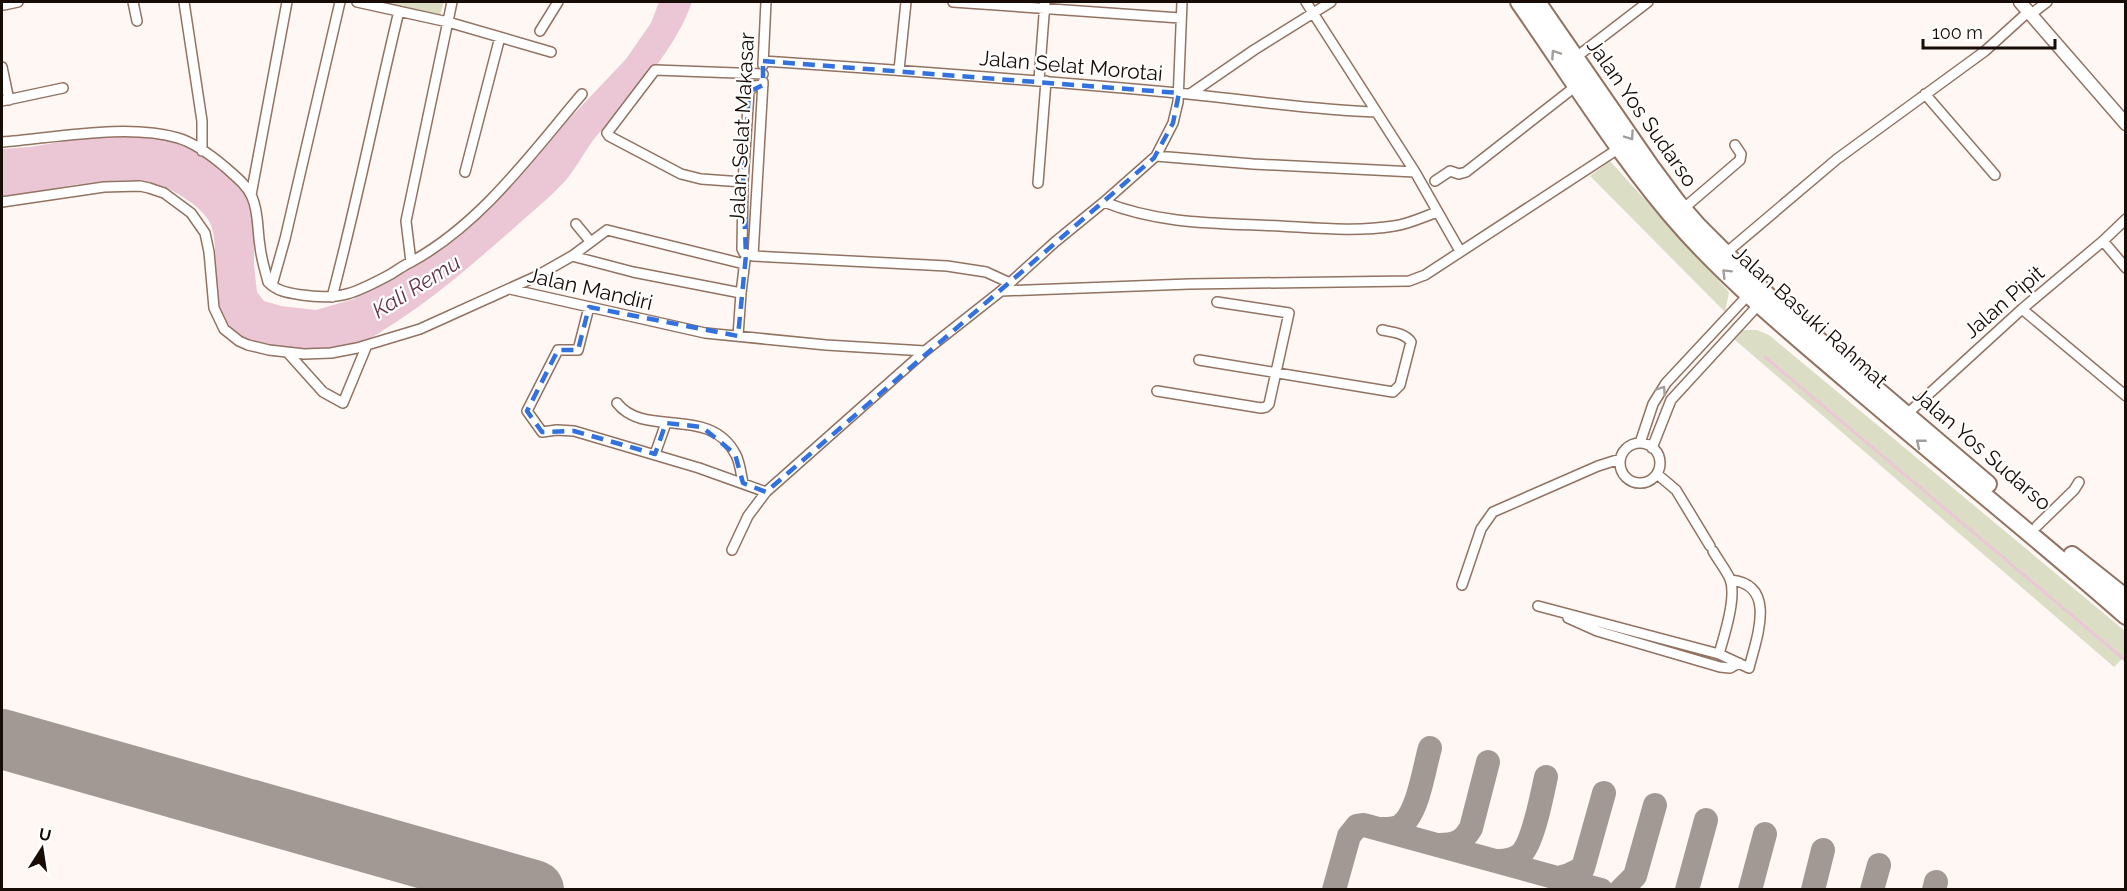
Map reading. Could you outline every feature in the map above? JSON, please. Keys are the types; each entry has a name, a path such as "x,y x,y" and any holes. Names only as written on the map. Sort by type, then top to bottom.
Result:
{"highway":[{"name":"Jalan Basuki Rahmat","path":"1519,2 1576,86 1609,119 1620,147 1664,206 1900,426 2006,507 2126,616"},
{"name":"Jalan Yos Sudarso","path":"1537,2 1575,58 1609,119 1683,209 1726,253 1758,295 1907,414 2006,507 2037,526 2126,598"}],"street":[{"path":"4,5 18,2"},
{"path":"133,2 137,21"},
{"path":"184,2 202,121 202,151"},
{"path":"251,195 287,2"},
{"path":"272,285 340,2"},
{"path":"357,2 448,22 551,52"},
{"path":"411,262 406,221 453,2"},
{"path":"540,30 558,2"},
{"name":"Jalan Selat Makasar","path":"748,258 763,85 766,2"},
{"path":"899,70 906,2"},
{"path":"953,2 1045,5 1180,18"},
{"path":"732,550 748,516 766,492 925,351 1010,283 1156,156 1173,123 1179,93 1182,2"},
{"path":"1306,2 1415,172 1460,251"},
{"path":"1190,94 1254,50 1331,2"},
{"path":"1575,58 1648,2"},
{"path":"2020,2 2126,123"},
{"path":"1726,253 1837,159 1985,51 2029,13 2047,2"},
{"path":"1038,183 1045,5"},
{"path":"332,297 348,238 370,130 399,11"},
{"path":"465,172 500,37"},
{"name":"Jalan Selat Morotai","path":"763,61 1042,81 1190,94 1292,107 1376,112"},
{"path":"2,67 5,100 63,88"},
{"path":"743,182 701,179 681,174 608,134 655,70 762,74"},
{"path":"738,336 741,293 748,258 742,249 743,182 749,92 754,86 763,85"},
{"path":"1435,181 1450,171 1462,174 1576,86"},
{"path":"1925,93 1995,175"},
{"path":"2,141 54,135 134,132 167,135 181,139 215,159 242,182 251,195 258,214 260,248 268,282 283,292 322,298 342,297 362,289 437,248 470,219 506,182 582,94"},
{"path":"1683,209 1736,164 1741,154 1735,145"},
{"path":"1000,291 1188,284 1409,281 1425,275 1620,147"},
{"path":"1156,156 1252,164 1415,172"},
{"name":"Jalan Mandiri","path":"2,202 104,187 140,186 164,193 191,213 205,233 214,308 224,329 248,345 288,353 331,353 367,345 420,329 510,289 705,333 826,345 925,351"},
{"path":"1104,202 1142,215 1168,220 1304,227 1385,227 1408,223 1437,212"},
{"name":"Jalan Pipit","path":"1907,414 2022,309 2126,219"},
{"path":"576,224 590,241"},
{"path":"510,289 572,256 590,241 609,230 748,258 947,266 986,272 1010,283"},
{"path":"2103,241 2126,268"},
{"path":"572,256 633,272 741,293"},
{"path":"1640,443 1653,404 1662,388 1758,295"},
{"path":"1652,448 1671,400 1758,295"},
{"path":"1157,391 1264,408 1272,400 1289,313 1216,302"},
{"path":"589,307 578,350 558,350 527,411 542,432 574,431 656,454 766,492"},
{"path":"2022,309 2126,396"},
{"path":"1199,360 1393,392 1400,385 1411,342 1408,337 1382,330"},
{"path":"288,353 323,392 343,403 367,345"},
{"path":"617,404 628,414 666,423 702,427 720,436 735,454 743,483"},
{"path":"656,454 666,423"},
{"path":"1640,443 1652,448 1658,455 1660,465 1657,474 1641,483 1632,482 1620,468 1620,459 1624,451 1631,445 1640,443"},
{"path":"1462,585 1481,530 1493,512 1598,466 1620,459"},
{"path":"1657,474 1676,490 1731,580 1730,606 1719,654"},
{"path":"2037,526 2074,490 2079,482"},
{"path":"1538,606 1719,654 1749,668 1761,619 1761,609 1759,600 1748,586 1731,580"},
{"path":"1554,610 1597,631 1684,657 1720,667 1730,668 1739,663"},
{"path":"1684,657 1687,646"}],"highlighted area":[{"path":"763,61 1179,93 1173,123 1154,158 766,492 743,483 735,454 702,427 666,423 655,454 574,431 542,432 527,411 558,350 578,350 589,307 738,336 746,255 743,182 749,92 763,85"}],"green space":[{"path":"372,2 444,2 439,19"},
{"path":"1610,161 1729,292 1725,312 1590,176"},
{"path":"1742,330 1757,330 1769,335 2125,631 2125,656 2114,667 1735,340"}],"water":[{"name":"Kali Remu","path":"659,2 692,2 667,51 597,136 566,180 470,266 412,312 361,342 326,349 283,350 245,340 230,330 221,315 218,304 215,281 215,246 211,225 199,209 171,190 153,183 111,181 2,197 2,149 125,136 172,141 209,158 235,179 248,195 254,222 254,265 257,292 264,301 281,306 316,310 354,299 452,241 476,220 626,59 651,23"}],"waterway":[{"path":"1765,357 2126,661"}],"taxiway":[{"path":"1382,829 1400,826 1411,812 1420,790 1430,748"},
{"path":"1439,845 1458,842 1471,828 1488,762"},
{"path":"1498,861 1516,858 1525,848 1536,818 1546,777"},
{"path":"1558,878 1583,868 1604,793"},
{"path":"1621,890 1635,876 1655,805"},
{"path":"1687,890 1706,820"},
{"path":"1334,890 1349,836 1357,826 1364,825 1601,890"},
{"path":"1750,890 1765,834"},
{"path":"1813,890 1823,850"},
{"path":"1872,890 1879,865"},
{"path":"1934,890 1936,882"}],"runway":[{"path":"2,739 534,890"}]}
